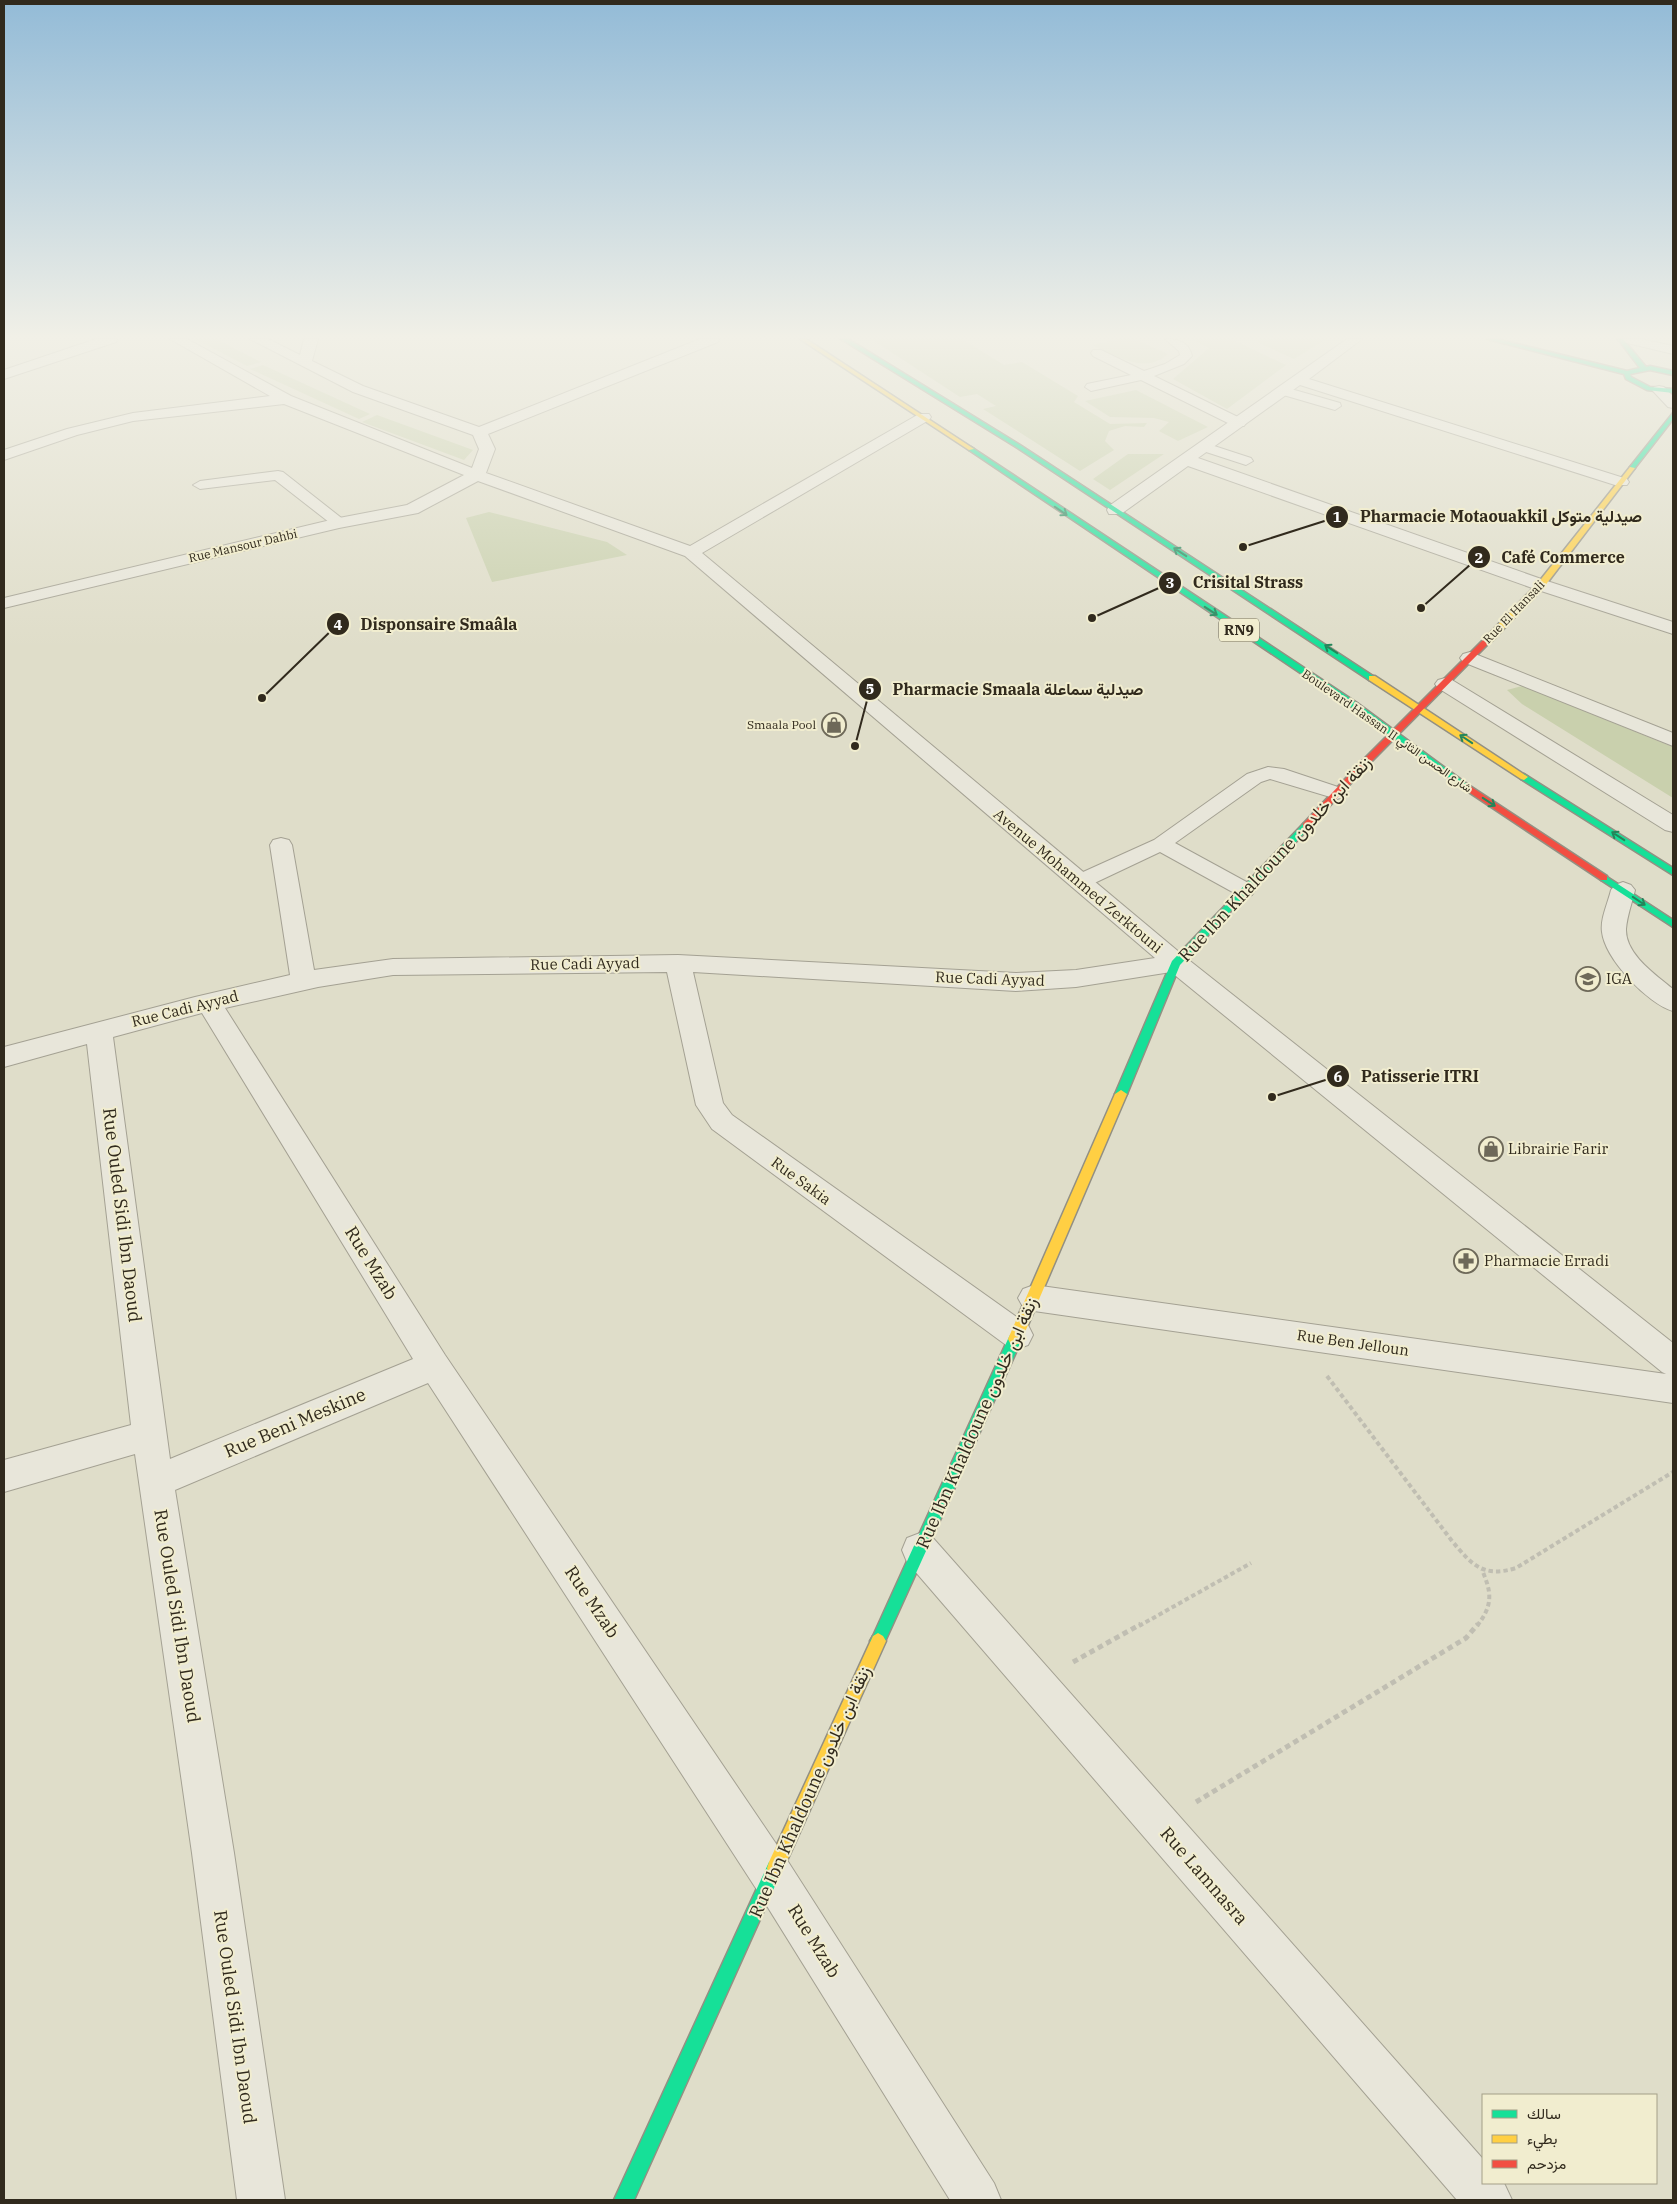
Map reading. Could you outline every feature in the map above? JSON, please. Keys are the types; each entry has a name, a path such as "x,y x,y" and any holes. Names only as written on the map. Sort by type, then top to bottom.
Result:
{"main road":[{"name":"Boulevard Hassan II شارع الحسن الثاني","path":"960,442 1087,529 1356,706 1393,736 1435,766 1673,924"},
{"name":"RN9","path":"1011,442 1673,872"},
{"name":"Rue El Hansali","path":"1421,709 1541,585 1652,442"},
{"name":"Rue Ibn Khaldoune زنقة ابن خلدون","path":"624,2200 1034,1298 1176,963 1337,793 1421,709"}],"street":[{"path":"4,455 43,442"},
{"name":"Avenue Mohammed Zerktouni","path":"394,442 477,475 691,552 1176,963 1673,1362"},
{"path":"477,475 487,454 488,446 485,442"},
{"path":"691,552 881,442"},
{"path":"1115,510 1212,442"},
{"path":"1494,442 1620,482"},
{"path":"1187,460 1541,585 1673,628"},
{"name":"Rue Mansour Dahbi","path":"4,603 339,523 412,509 477,475"},
{"path":"1470,658 1673,740"},
{"path":"1445,684 1673,825"},
{"path":"280,845 303,980"},
{"path":"1623,890 1614,931 1619,946 1644,978 1673,1002"},
{"name":"Rue Cadi Ayyad","path":"4,1057 303,980 351,971 393,967 678,963 1016,982 1055,982 1176,963"},
{"name":"Rue Sakia","path":"678,963 710,1105 722,1122 1017,1335"},
{"name":"Rue Mzab","path":"209,1003 434,1365 772,1875 977,2200"},
{"name":"Rue Ouled Sidi Ibn Daoud","path":"99,1031 149,1435 213,1853 261,2200"},
{"name":"Rue Ben Jelloun","path":"1034,1298 1673,1388"},
{"name":"Rue Beni Meskine","path":"156,1481 434,1365"},
{"path":"4,1476 149,1435"},
{"name":"Rue Lamnasra","path":"920,1550 1488,2200"}],"lane":[{"path":"1205,447 1246,461"},
{"path":"200,485 278,475 339,523"},
{"path":"1079,882 1161,844 1254,778 1268,773 1286,775 1337,793"},
{"path":"1161,844 1245,890"}],"path":[{"path":"1297,1335 1452,1542 1469,1560 1482,1570 1496,1573 1516,1568 1673,1472"},
{"path":"1035,1683 1251,1563"},
{"path":"1159,1824 1466,1638 1480,1622 1488,1607 1490,1593 1482,1570"}],"green space":[{"path":"415,442 451,442 473,450 464,460"},
{"path":"1034,442 1106,442 1114,450 1080,471"},
{"path":"1128,454 1164,454 1110,490 1093,479"},
{"path":"489,512 607,542 627,555 492,582 466,518"},
{"path":"1522,686 1673,747 1673,798 1522,704 1507,690"}],"traffic: fast":[{"path":"1011,442 1372,678"},
{"path":"1632,468 1652,442"},
{"path":"971,449 1354,705 1467,787"},
{"path":"1524,777 1673,872"},
{"path":"1121,1094 1176,963 1306,826"},
{"path":"1604,878 1673,924"},
{"path":"878,1641 1015,1339"},
{"path":"624,2200 775,1868"}],"traffic: slow":[{"path":"960,442 971,449"},
{"path":"1489,639 1541,585 1632,468"},
{"path":"1372,678 1524,777"},
{"path":"1015,1339 1121,1094"},
{"path":"775,1868 878,1641"}],"traffic: jam":[{"path":"1306,826 1365,763 1489,639"},
{"path":"1467,787 1604,878"}],"place":[{"name":"Pharmacie Motaouakkil صيدلية متوكل","path":"1243,547"},
{"name":"Café Commerce","path":"1421,608"},
{"name":"Crisital Strass","path":"1092,618"},
{"name":"Disponsaire Smaâla","path":"262,698"},
{"name":"Smaala Pool","path":"834,725"},
{"name":"Pharmacie Smaala صيدلية سماعلة","path":"855,746"},
{"name":"IGA","path":"1588,979"},
{"name":"Patisserie ITRI","path":"1272,1097"},
{"name":"Librairie Farir","path":"1491,1149"},
{"name":"Pharmacie Erradi","path":"1466,1261"}]}
